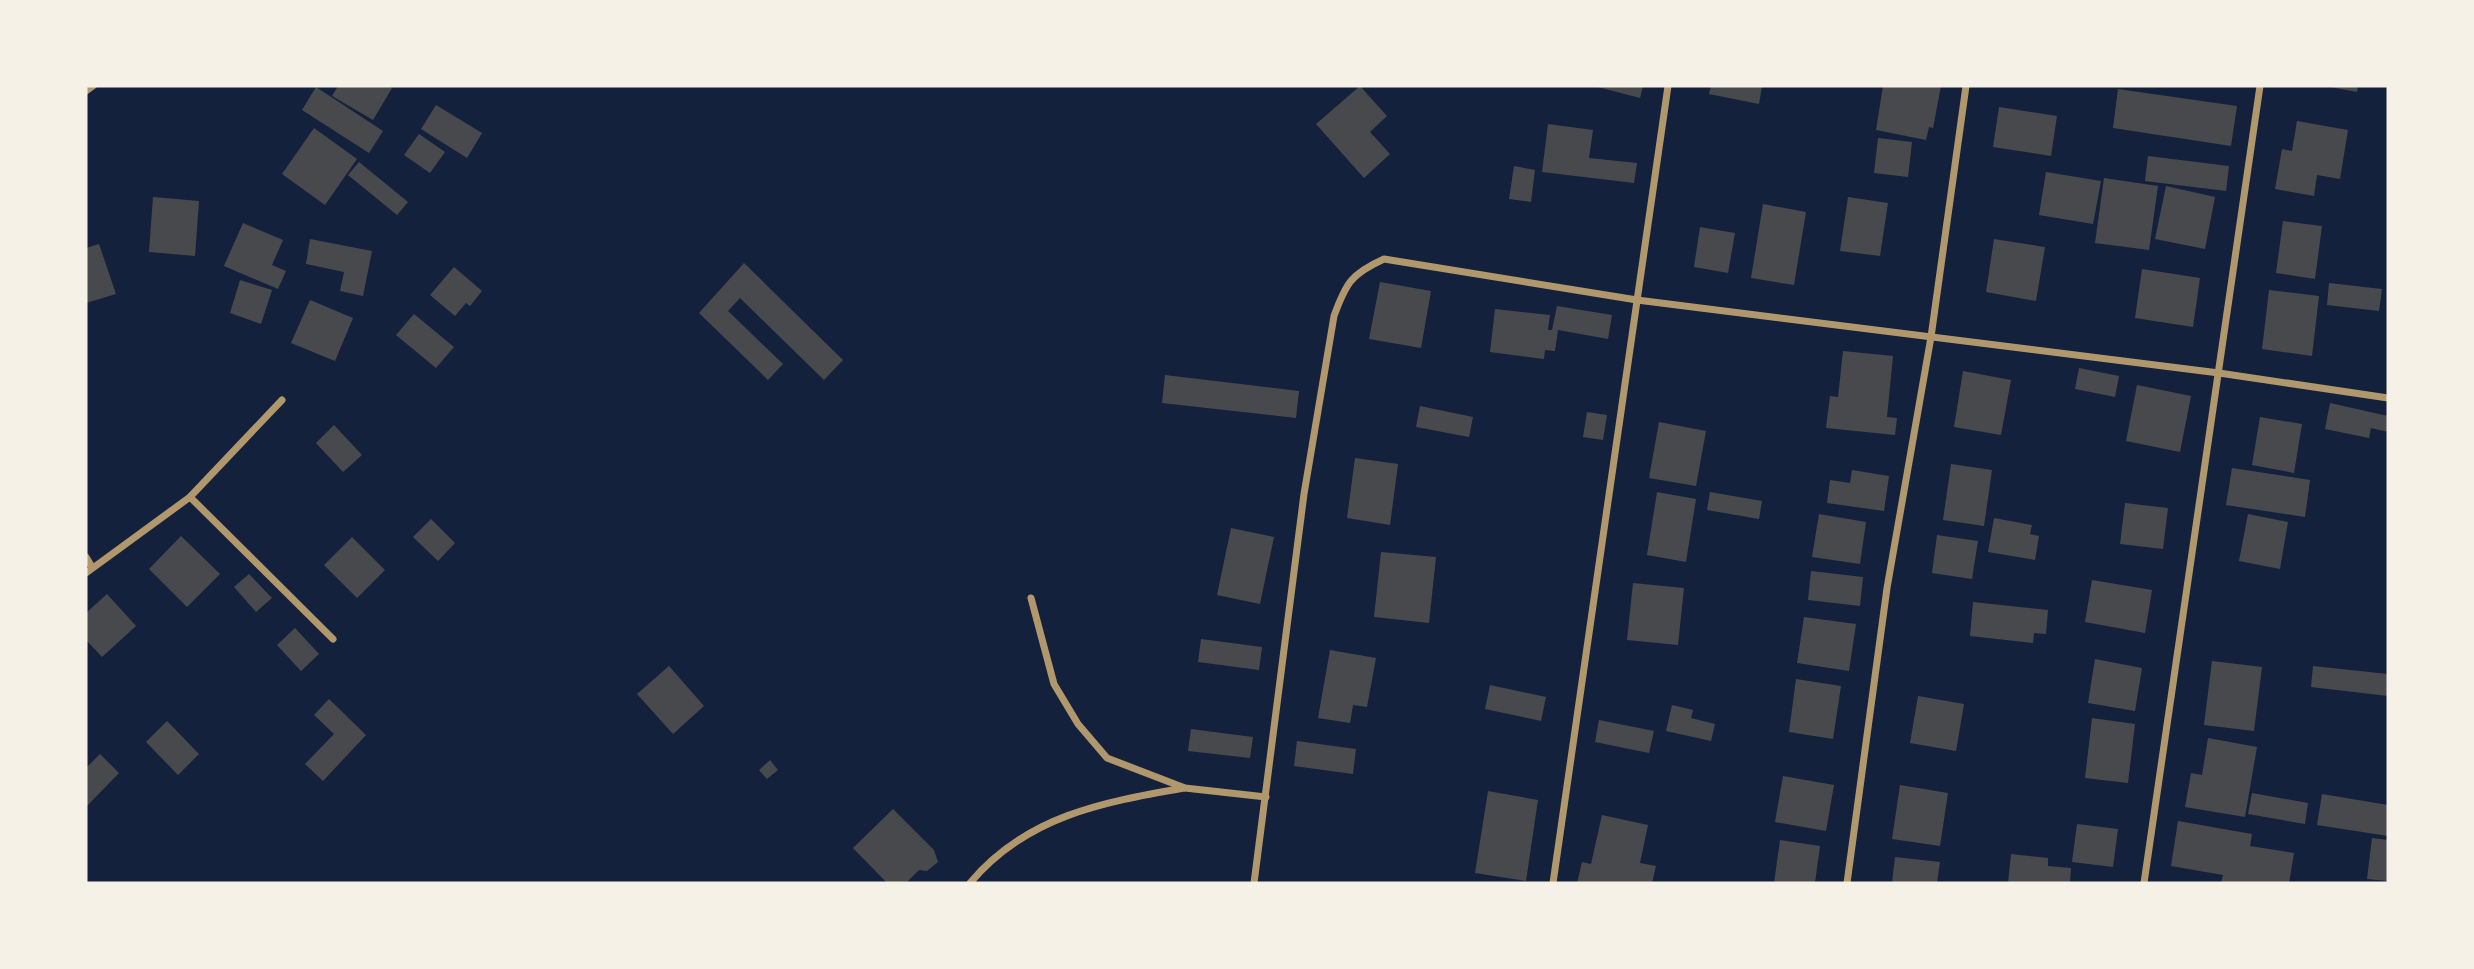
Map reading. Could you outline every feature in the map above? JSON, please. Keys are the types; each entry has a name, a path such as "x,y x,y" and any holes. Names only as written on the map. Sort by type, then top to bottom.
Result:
{"street":[{"path":"86,91 93,86"},
{"path":"1553,883 1668,86"},
{"path":"1847,883 1887,588 1931,337 1966,86"},
{"path":"2144,883 2260,86"},
{"path":"1254,883 1304,494 1334,316 1344,288 1363,269 1384,259 1637,300 2219,373 2388,397"},
{"path":"86,557 89,570 190,496 282,400"},
{"path":"190,496 333,639"},
{"path":"1031,598 1054,684 1078,724 1107,758 1185,788 1266,797"},
{"path":"970,883 984,866 1023,837 1073,811 1185,788"}],"building":[{"path":"338,86 392,88 373,120 332,96"},
{"path":"1360,86 1387,116 1370,132 1390,154 1364,178 1316,124"},
{"path":"1594,86 1643,86 1640,98"},
{"path":"1711,86 1762,86 1759,104 1709,94"},
{"path":"1883,86 1941,86 1933,128 1929,127 1926,140 1876,130"},
{"path":"2325,86 2358,86 2357,92"},
{"path":"316,87 383,131 369,153 302,110"},
{"path":"2118,89 2237,106 2231,146 2113,128"},
{"path":"436,105 482,133 467,158 421,129"},
{"path":"1999,107 2057,116 2051,156 1993,147"},
{"path":"2297,121 2348,130 2340,179 2317,175 2314,196 2275,189 2282,149 2292,151"},
{"path":"1548,124 1593,130 1589,158 1637,163 1634,183 1542,172"},
{"path":"314,128 357,159 325,205 282,174"},
{"path":"419,134 445,152 430,173 404,155"},
{"path":"1878,138 1912,142 1908,177 1874,173"},
{"path":"2148,156 2229,166 2226,191 2145,181"},
{"path":"359,162 408,202 397,215 348,175"},
{"path":"1514,166 1535,170 1531,202 1509,199"},
{"path":"2046,172 2101,181 2093,224 2039,215"},
{"path":"2104,178 2158,186 2149,250 2095,243"},
{"path":"2166,186 2215,197 2205,249 2155,239"},
{"path":"153,197 199,201 195,256 149,252"},
{"path":"1848,197 1888,203 1880,256 1840,251"},
{"path":"1763,204 1806,212 1794,285 1751,278"},
{"path":"2283,221 2322,226 2315,279 2276,273"},
{"path":"243,223 283,240 272,265 286,271 278,289 224,266"},
{"path":"1700,227 1735,233 1728,273 1694,267"},
{"path":"310,239 372,251 363,296 340,291 344,272 306,264"},
{"path":"1994,239 2045,247 2036,301 1986,292"},
{"path":"99,244 116,294 86,303 86,248"},
{"path":"744,263 843,360 824,380 740,298 728,311 783,364 768,380 699,313"},
{"path":"454,267 482,291 470,306 466,303 455,316 430,295"},
{"path":"2142,269 2200,278 2193,327 2135,318"},
{"path":"240,280 272,290 261,324 230,313"},
{"path":"1380,282 1431,291 1421,348 1369,339"},
{"path":"2329,283 2382,289 2379,311 2327,305"},
{"path":"2269,290 2319,296 2312,356 2262,349"},
{"path":"310,300 353,318 335,361 291,343"},
{"path":"1557,306 1612,315 1608,339 1558,330 1555,351 1545,350 1544,359 1490,352 1495,309 1550,315 1548,330 1552,330"},
{"path":"414,314 454,347 436,368 396,335"},
{"path":"1843,351 1893,356 1887,417 1897,418 1895,435 1826,428 1830,396 1838,397"},
{"path":"2079,368 2119,376 2115,397 2075,389"},
{"path":"1963,371 2011,380 2001,435 1954,427"},
{"path":"1165,375 1299,391 1296,418 1162,403"},
{"path":"2137,385 2191,396 2180,452 2126,441"},
{"path":"2330,403 2388,416 2388,432 2371,428 2369,438 2325,429"},
{"path":"1420,406 1473,417 1469,437 1416,427"},
{"path":"1587,412 1607,415 1603,440 1583,437"},
{"path":"2260,417 2302,424 2294,473 2252,465"},
{"path":"1659,422 1706,431 1696,486 1649,478"},
{"path":"334,425 362,455 343,472 316,443"},
{"path":"1355,458 1398,464 1390,525 1347,518"},
{"path":"1951,464 1992,470 1984,526 1943,520"},
{"path":"2232,468 2310,480 2305,517 2226,505"},
{"path":"1852,470 1889,476 1884,511 1827,503 1830,480 1850,483"},
{"path":"1657,492 1696,499 1686,562 1647,555"},
{"path":"1710,492 1762,501 1759,519 1707,510"},
{"path":"2125,503 2168,508 2163,549 2120,544"},
{"path":"1819,514 1866,522 1860,564 1812,557"},
{"path":"2248,514 2288,522 2280,569 2239,561"},
{"path":"1994,518 2032,525 2030,534 2039,536 2035,560 1988,552"},
{"path":"431,519 455,543 438,561 413,537"},
{"path":"1231,528 1274,537 1260,604 1217,595"},
{"path":"1937,535 1978,541 1972,579 1932,573"},
{"path":"181,536 220,574 187,607 149,569"},
{"path":"352,537 385,570 357,598 324,565"},
{"path":"1381,552 1436,557 1429,623 1374,617"},
{"path":"1811,571 1863,577 1860,606 1808,600"},
{"path":"249,574 272,598 256,612 234,587"},
{"path":"2092,580 2152,590 2145,633 2085,622"},
{"path":"1633,583 1684,588 1678,645 1627,640"},
{"path":"107,594 136,626 102,657 86,640 86,613"},
{"path":"1973,602 2048,610 2046,634 2034,633 2033,643 1970,636"},
{"path":"1804,617 1856,624 1849,671 1797,663"},
{"path":"295,628 319,654 301,671 277,645"},
{"path":"1201,639 1262,647 1259,670 1198,662"},
{"path":"1330,650 1376,658 1367,707 1353,705 1350,723 1318,718"},
{"path":"2095,659 2142,668 2135,711 2088,703"},
{"path":"2212,661 2262,667 2254,731 2204,725"},
{"path":"669,666 704,706 673,734 637,694"},
{"path":"2313,666 2388,674 2388,696 2311,687"},
{"path":"1796,679 1841,686 1833,739 1789,732"},
{"path":"1490,685 1546,697 1541,721 1485,709"},
{"path":"1918,696 1964,704 1956,751 1910,743"},
{"path":"329,699 366,735 323,781 305,764 334,734 314,715"},
{"path":"1672,705 1693,710 1691,718 1715,724 1711,741 1666,731"},
{"path":"2092,718 2135,724 2128,783 2085,778"},
{"path":"1599,720 1654,731 1649,753 1595,742"},
{"path":"167,721 199,754 178,775 146,742"},
{"path":"1191,729 1253,737 1250,758 1188,751"},
{"path":"2208,738 2257,747 2245,817 2185,807 2191,773 2202,775"},
{"path":"1297,741 1356,749 1353,774 1294,766"},
{"path":"100,754 119,773 86,807 86,768"},
{"path":"770,760 778,770 767,779 759,770"},
{"path":"1783,776 1834,785 1826,831 1775,822"},
{"path":"1900,785 1948,793 1940,846 1892,839"},
{"path":"1488,791 1538,800 1526,881 1475,873"},
{"path":"2252,793 2308,803 2305,824 2248,814"},
{"path":"2322,794 2388,805 2388,836 2317,825"},
{"path":"893,809 934,850 938,862 927,871 919,870 906,883 887,883 853,848"},
{"path":"1602,815 1648,825 1640,863 1656,866 1652,883 1577,883 1582,862 1591,864"},
{"path":"2178,821 2252,834 2250,846 2294,853 2289,883 2221,883 2223,875 2171,866"},
{"path":"2077,824 2118,829 2113,867 2072,862"},
{"path":"2372,838 2388,840 2388,881 2367,879"},
{"path":"1780,840 1820,846 1815,883 1774,883"},
{"path":"2011,854 2048,858 2048,866 2071,868 2070,883 2008,883"},
{"path":"1895,857 1940,862 1937,883 1892,883"}]}
